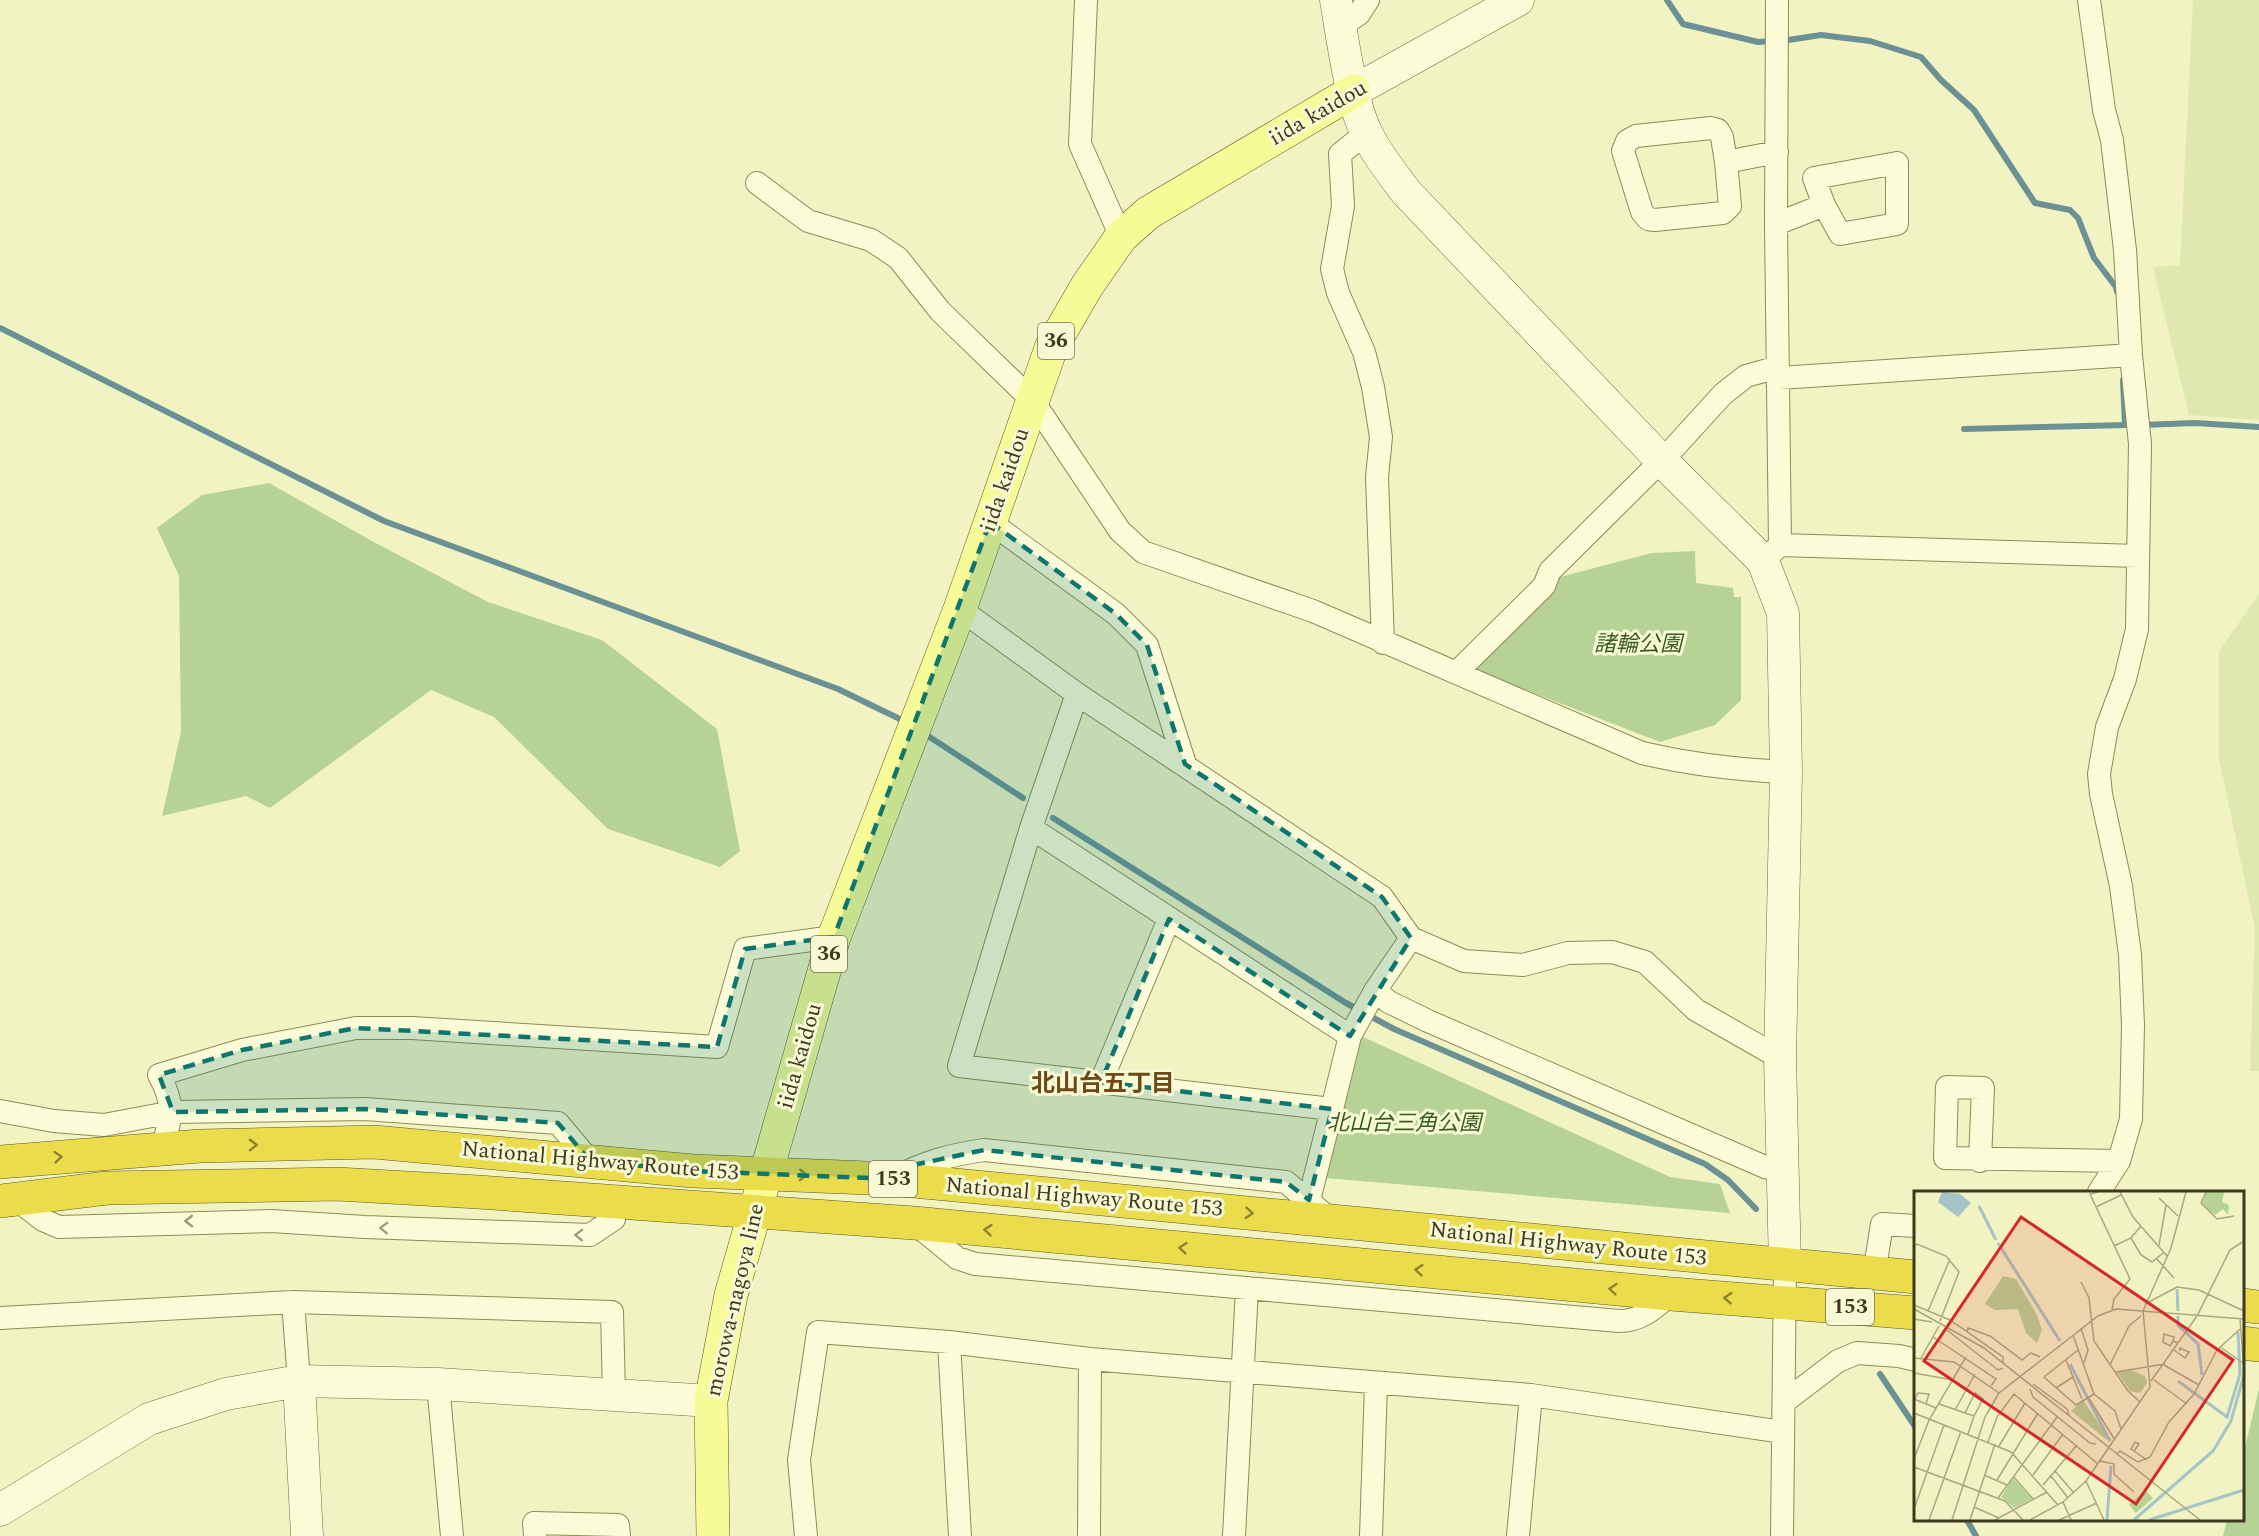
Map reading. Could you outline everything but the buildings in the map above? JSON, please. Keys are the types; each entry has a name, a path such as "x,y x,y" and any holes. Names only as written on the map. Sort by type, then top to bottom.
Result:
{"highway":[{"name":"National Highway Route 153","path":"0,1162 162,1149 374,1142 693,1171 893,1179 1320,1210 1785,1266 1914,1277"},
{"name":"National Highway Route 153","path":"8,1201 107,1188 337,1185 616,1201 914,1223 1671,1294 1914,1312"},
{"path":"2244,1305 2259,1307"},
{"path":"2244,1344 2259,1345"}],"main road":[{"name":"iida kaidou","path":"765,1174 834,937 960,609 1051,348 1087,286 1121,237 1148,213 1354,91"},
{"name":"morowa-nagoya line","path":"714,1536 711,1401 731,1295 765,1174"}],"street":[{"path":"1086,0 1080,144 1121,237"},
{"path":"1368,0 1359,14 1339,13 1354,91 1366,133 1406,192 1660,459 1772,553 2138,556"},
{"name":"iida kaidou","path":"1354,91 1518,0"},
{"path":"1777,0 1776,224 1779,372 1772,553 1783,613 1786,772 1780,1058 1785,1266 1782,1536"},
{"path":"2090,0 2104,110 2112,140 2125,250 2130,355 2140,444 2136,629 2125,679 2107,727 2100,774 2101,794 2121,886 2130,955 2133,1025 2131,1119 2120,1161 2100,1191"},
{"path":"1711,128 1718,130 1722,137 1726,162 1730,206 1723,213 1653,220 1642,212 1623,151 1627,141 1636,136 1711,128"},
{"path":"1366,133 1340,154 1343,206 1332,269 1338,293 1364,352 1373,387 1379,427 1377,477 1383,643"},
{"path":"1726,162 1777,152"},
{"path":"757,183 808,221 886,248 898,258 940,311 1033,401 1120,531 1143,552 1313,611 1642,753 1675,761 1742,770 1786,772"},
{"path":"1776,224 1824,205"},
{"path":"1457,672 1544,586 1550,571 1660,459 1734,385 1755,372 2130,355"},
{"path":"990,522 1116,614 1147,645 1185,764"},
{"path":"960,609 1077,694 1382,897 1411,938 1464,961 1523,965 1568,953 1612,952 1645,962 1696,1010 1780,1058"},
{"path":"1077,694 1031,828 959,1066 1332,1109"},
{"path":"1031,828 1169,919 1353,1030"},
{"path":"1101,1082 1169,919"},
{"path":"162,1149 173,1112 169,1093 159,1075 242,1050 356,1028 412,1028 717,1047 745,949 834,937"},
{"path":"1320,1210 1332,1109 1353,1030 1372,996 1411,938"},
{"path":"1372,996 1765,1167 1784,1171"},
{"path":"0,1111 54,1121 104,1125 173,1112 365,1109 558,1123 590,1161"},
{"path":"1980,1161 2120,1161"},
{"path":"914,1223 957,1258 975,1264 1619,1321 1632,1321 1646,1316 1671,1294"},
{"path":"1874,1274 1882,1224 1914,1226"},
{"path":"1234,1536 1247,1288"},
{"path":"0,1318 293,1302 612,1312 614,1395"},
{"path":"293,1302 299,1381 303,1534"},
{"path":"806,1536 799,1460 818,1332 949,1342 1090,1359 1531,1395 1784,1432"},
{"path":"949,1342 960,1536"},
{"path":"1784,1402 1838,1361 1857,1353 1914,1360"},
{"path":"1089,1536 1090,1359"},
{"path":"0,1510 149,1419 226,1394 299,1381 438,1384 711,1401"},
{"path":"1371,1536 1376,1383"},
{"path":"438,1384 452,1536"},
{"path":"1518,1536 1531,1395"},
{"path":"535,1536 534,1522 618,1525 619,1536"}],"highlighted area":[{"path":"990,522 1116,614 1147,645 1185,764 1382,897 1411,938 1350,1036 1169,919 1101,1082 1332,1109 1309,1200 1286,1182 984,1150 918,1164 893,1179 693,1171 590,1161 558,1123 365,1109 173,1112 159,1075 242,1050 356,1028 717,1047 745,949 834,937"}],"green space":[{"path":"2193,0 2259,0 2259,420 2189,415 2153,267 2180,265"},
{"path":"269,483 370,540 488,602 602,640 717,729 740,851 720,867 608,829 494,717 431,690 270,808 246,796 162,816 181,732 179,576 157,528 202,495"},
{"name":"諸輪公園","path":"1695,551 1696,583 1733,588 1734,597 1741,597 1741,700 1715,725 1660,742 1469,668 1560,577 1652,553"},
{"path":"2259,594 2259,1071 2250,1071 2255,928 2219,759 2219,651"},
{"name":"北山台三角公園","path":"1361,1036 1670,1177 1720,1184 1730,1213 1326,1178"},
{"path":"2259,1389 2259,1536 2223,1536 2227,1521 2244,1521 2244,1452"}],"waterway":[{"path":"1667,0 1683,24 1758,42 1772,41"},
{"path":"1782,41 1821,35 1870,41 1921,57 1941,80 1974,110 2035,203 2070,210 2078,218 2094,258 2116,287 2117,292"},
{"path":"0,328 384,521 838,689 906,722"},
{"path":"2123,380 2125,425"},
{"path":"2141,425 2195,423 2259,427"},
{"path":"1964,429 2128,425"},
{"path":"922,732 1023,798"},
{"path":"1053,818 1346,1003 1394,1029 1705,1164 1728,1180 1756,1209"},
{"path":"1880,1374 1914,1425"},
{"path":"1968,1521 1976,1536"}],"district":[{"name":"北山台五丁目","path":"1103,1084"}]}
